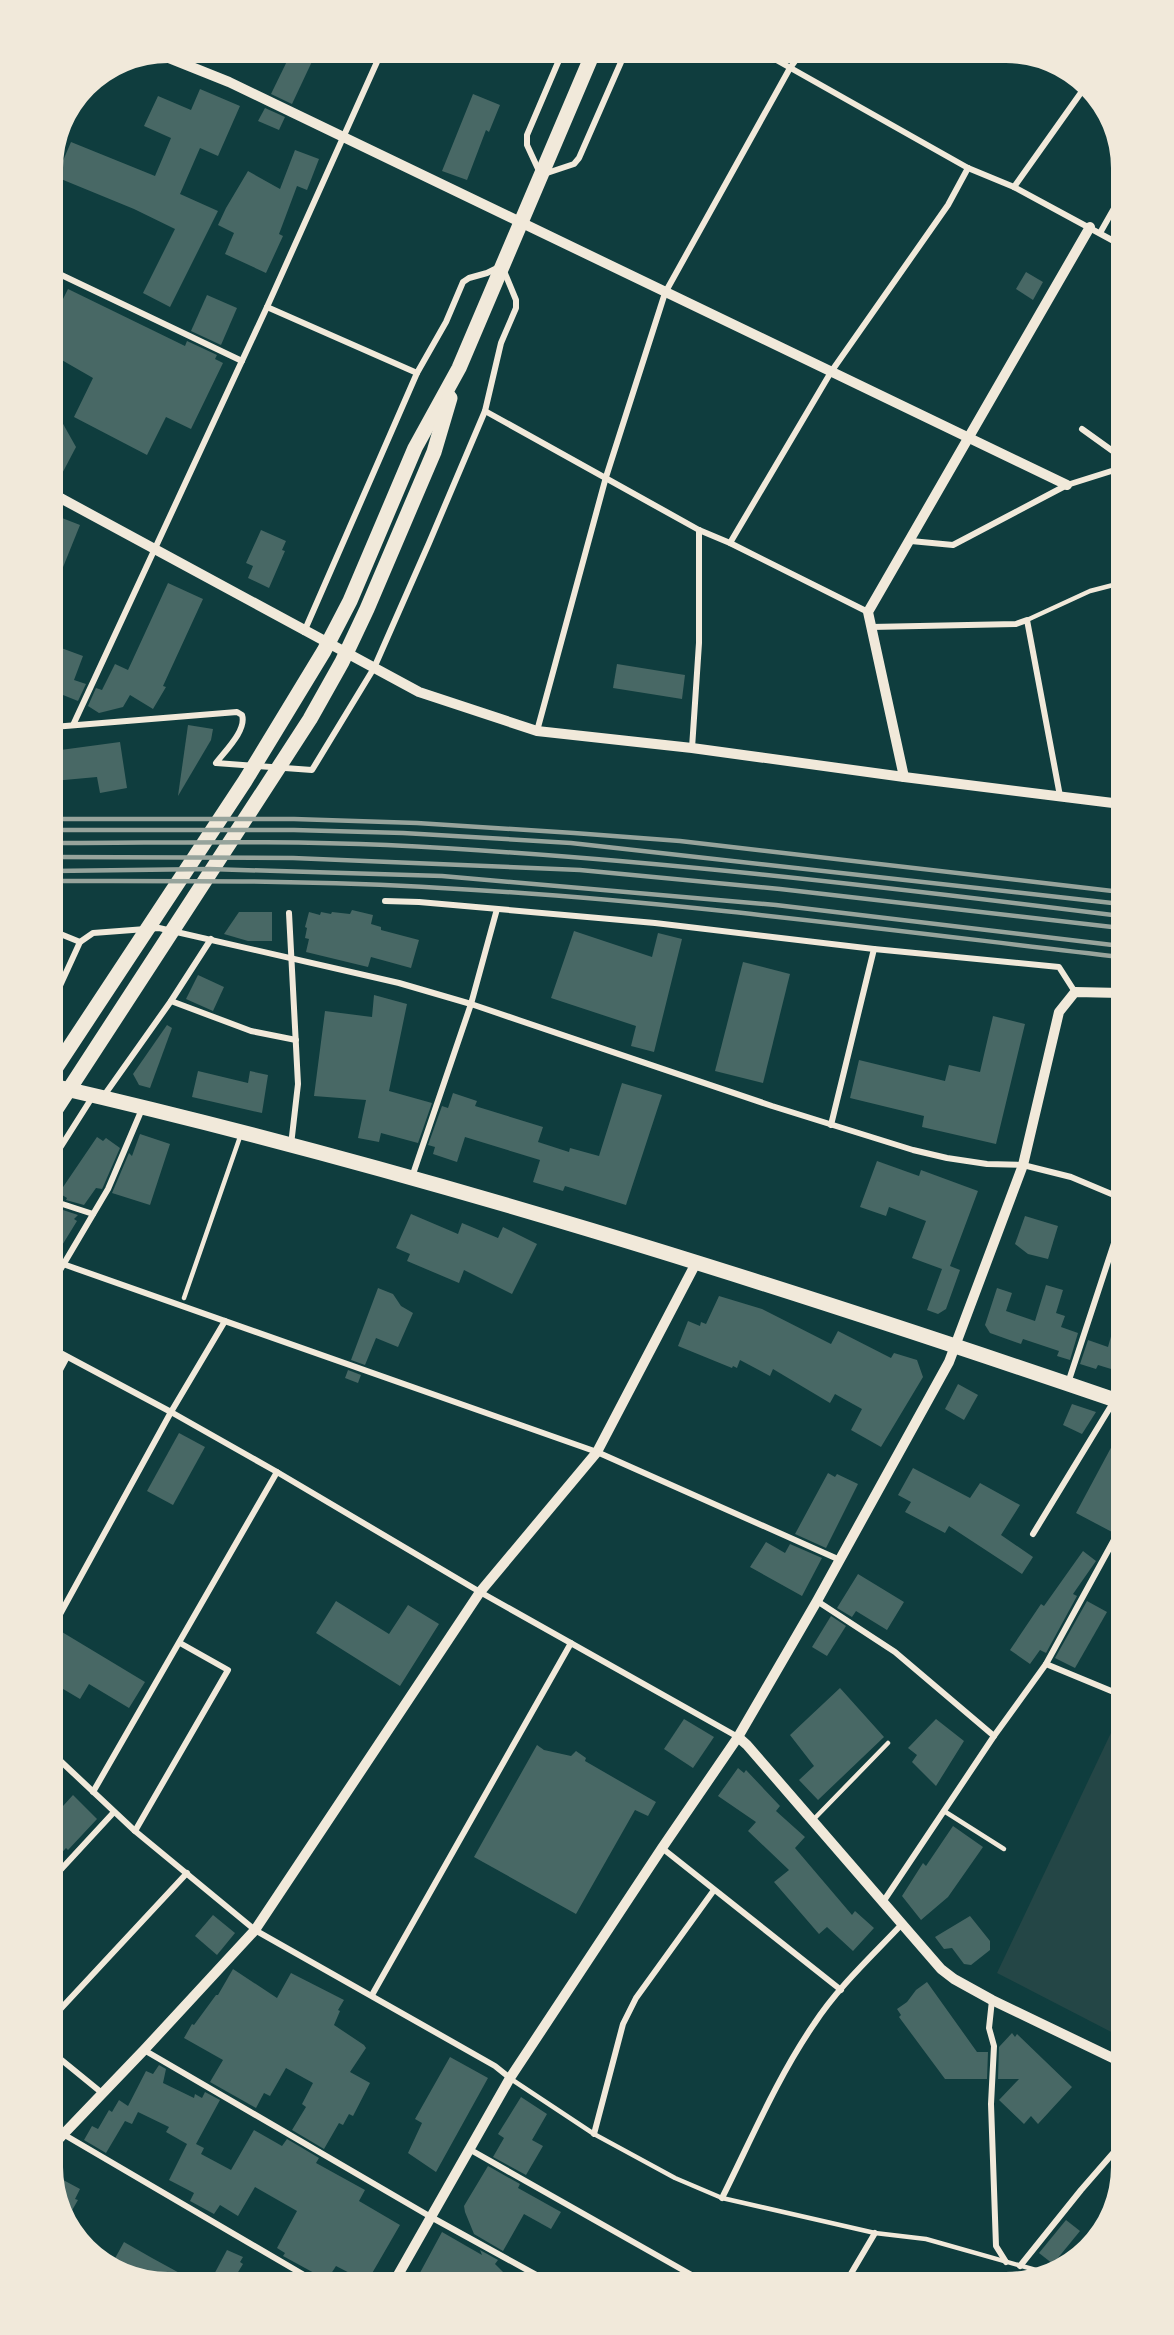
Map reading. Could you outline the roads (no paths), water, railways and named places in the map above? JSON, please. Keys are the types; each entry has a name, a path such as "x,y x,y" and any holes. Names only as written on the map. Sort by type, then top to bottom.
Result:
{"main road":[{"path":"63,1057 245,782 324,651 350,601 415,448 459,368 589,63"},
{"path":"63,1099 267,787 310,719 342,662 434,452 459,368"},
{"path":"63,1088 241,1132 412,1178 696,1263 1111,1399"}],"street":[{"path":"182,63 229,82 1067,485"},
{"path":"74,723 267,307 376,63"},
{"path":"558,63 527,135 527,145 538,164 540,176 573,164 579,158 621,63"},
{"path":"781,63 968,168 1014,187 1111,239"},
{"path":"537,731 606,477 665,293 794,63"},
{"path":"1014,187 1079,94"},
{"path":"730,543 831,372 948,205 968,168"},
{"path":"904,777 868,612 911,541 968,438 1095,230 1111,210"},
{"path":"63,725 237,712 244,720 242,728 216,763 312,770 374,668 485,411 501,343 516,308 516,300 506,281 502,265 463,282 446,322 417,373 304,632"},
{"path":"63,276 242,361"},
{"path":"267,307 417,373"},
{"path":"485,411 699,530 730,543 868,612"},
{"path":"1082,429 1111,450"},
{"path":"911,541 953,545 1067,485 1111,471"},
{"path":"63,499 304,632 419,692 537,731 692,748 1111,803"},
{"path":"692,748 699,644 699,530"},
{"path":"871,627 1016,624 1027,620 1060,797"},
{"path":"386,901 419,902 744,932 874,949 1059,967 1075,992"},
{"path":"412,1178 471,1004 497,909"},
{"path":"289,913 298,1084 291,1146"},
{"path":"63,979 80,942 93,933 159,928 291,960 399,982 831,1125 947,1158 987,1164 1023,1165 1071,1177 1111,1193"},
{"path":"63,935 80,942"},
{"path":"63,1145 171,1001 211,939"},
{"path":"831,1125 874,949"},
{"path":"1075,992 1111,993"},
{"path":"400,2272 510,2078 738,1737 817,1601 957,1347 1023,1165 1059,1012 1075,992"},
{"path":"171,1001 251,1031 296,1040"},
{"path":"142,1108 108,1189 63,1264 597,1452 840,1560"},
{"path":"63,1204 93,1214"},
{"path":"1068,1384 1111,1255"},
{"path":"299,2272 63,2134 255,1930 480,1592 597,1452 696,1263"},
{"path":"63,1607 171,1412 225,1321"},
{"path":"63,1355 277,1472 480,1592 738,1737 747,1744 941,1969 992,2000 1111,2057"},
{"path":"63,1364 67,1357"},
{"path":"1033,1534 1111,1412"},
{"path":"93,1792 277,1472"},
{"path":"883,1902 994,1736 1047,1664 1111,1547"},
{"path":"817,1601 894,1652 994,1736"},
{"path":"135,1831 228,1670 180,1643"},
{"path":"372,1995 571,1643"},
{"path":"1047,1664 1111,1690"},
{"path":"63,1764 135,1831 255,1930 495,2066 510,2078"},
{"path":"63,1866 114,1812"},
{"path":"662,1848 841,1990"},
{"path":"63,2005 187,1873"},
{"path":"594,2134 623,2024 636,1998 714,1890"},
{"path":"722,2198 789,2066 814,2023 902,1924"},
{"path":"992,2000 989,2028 994,2046 991,2104 996,2246 1006,2262"},
{"path":"144,2050 431,2217 531,2272"},
{"path":"63,2062 102,2093"},
{"path":"469,2149 686,2272"},
{"path":"1020,2266 1111,2156"},
{"path":"852,2272 875,2233"}],"lane":[{"path":"1027,620 1090,591 1111,586"},
{"path":"183,1298 241,1132"},
{"path":"813,1820 888,1743"},
{"path":"944,1811 1004,1849"},
{"path":"510,2078 594,2134 675,2178 722,2198 875,2233 926,2240 1031,2269"}],"railway":[{"path":"63,819 294,819 417,823 574,833 680,841 1111,891"},
{"path":"63,830 294,830 403,833 571,843 1111,903"},
{"path":"63,843 304,843 479,850 755,874 1111,915"},
{"path":"63,857 293,858 580,870 780,889 1111,927"},
{"path":"63,871 209,869 442,876 776,905 1111,945"},
{"path":"63,881 344,884 526,893 781,917 1111,956"}]}
